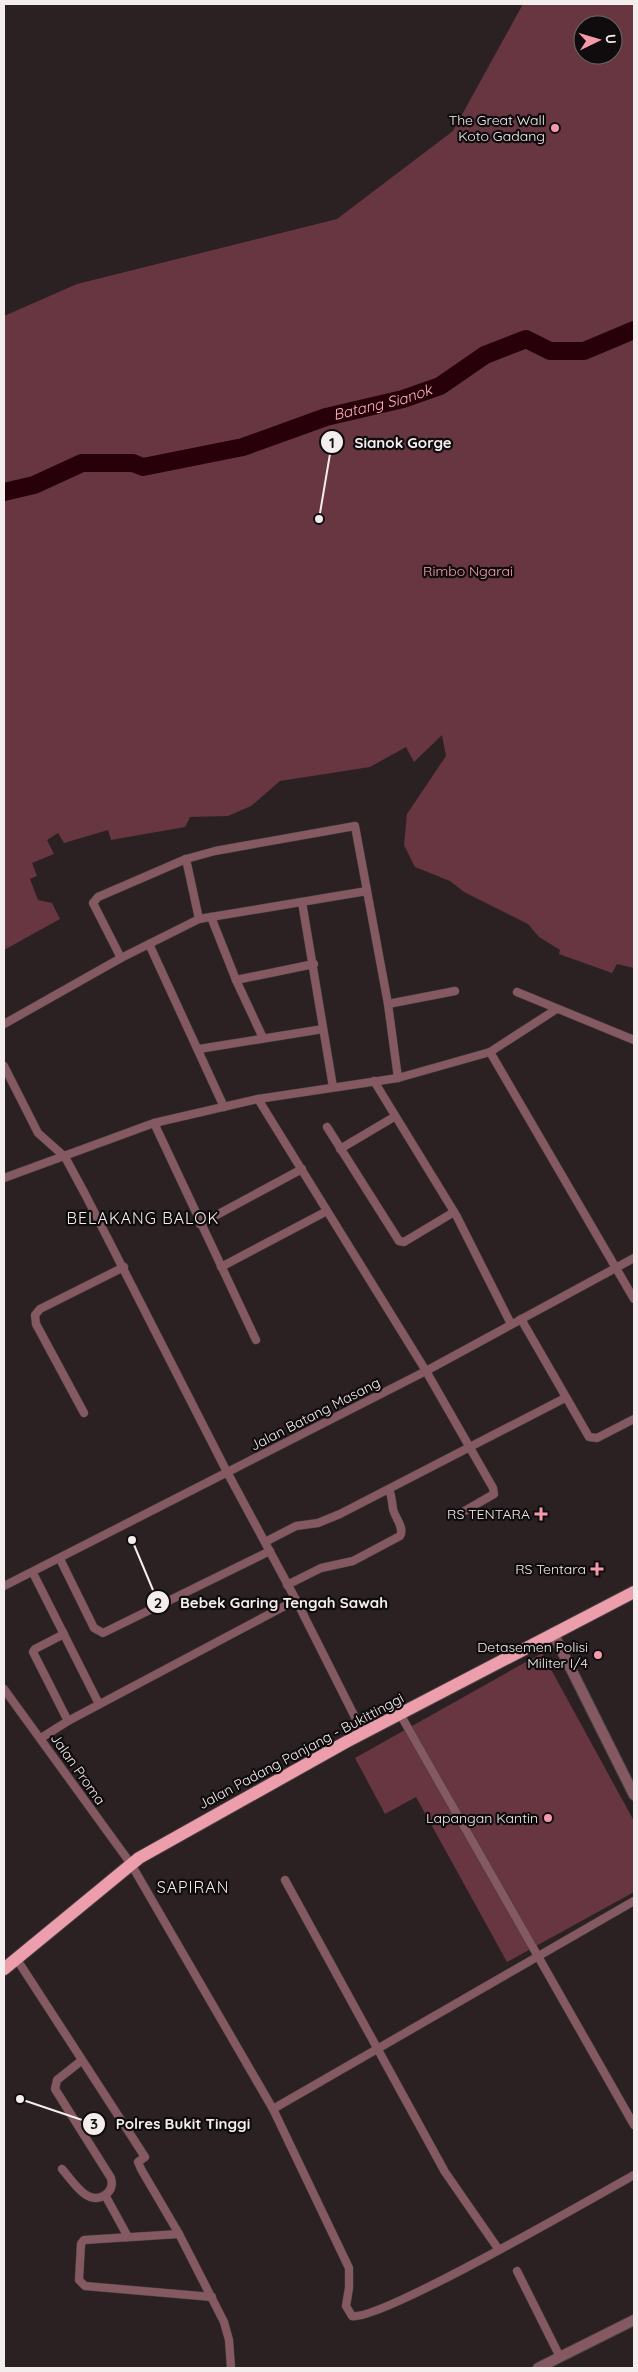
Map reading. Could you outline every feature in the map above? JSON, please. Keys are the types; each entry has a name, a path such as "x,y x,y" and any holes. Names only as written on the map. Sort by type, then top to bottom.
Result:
{"highway":[{"name":"Jalan Padang Panjang - Bukittinggi","path":"4,1969 131,1864 210,1817 363,1732 634,1592"}],"street":[{"path":"121,958 94,903 94,899 186,859 229,848 355,826 388,1004 398,1078"},
{"path":"186,859 199,919"},
{"path":"4,1024 121,958 199,919 367,891"},
{"path":"302,902 314,964 332,1087"},
{"path":"211,917 236,980 263,1038"},
{"path":"149,944 199,1048 224,1107"},
{"path":"236,980 314,964"},
{"path":"388,1004 455,991"},
{"path":"517,992 556,1010 634,1040"},
{"path":"4,1178 154,1123 258,1099 398,1078 490,1052 556,1010"},
{"path":"199,1048 323,1029"},
{"path":"490,1052 634,1299"},
{"path":"4,1066 38,1133 65,1157 124,1267 227,1472 296,1600 363,1732"},
{"path":"374,1081 394,1117 454,1212 511,1324"},
{"path":"258,1099 426,1371 493,1488 494,1494 456,1516"},
{"path":"340,1149 394,1117"},
{"path":"154,1123 256,1340"},
{"path":"327,1127 399,1241 404,1242 454,1212"},
{"path":"200,1224 302,1169"},
{"path":"221,1267 327,1211"},
{"name":"Jalan Batang Masang","path":"4,1586 60,1560 227,1472 426,1371 634,1258"},
{"path":"84,1412 36,1324 35,1315 40,1309 124,1267"},
{"path":"521,1319 583,1429 593,1439 634,1419"},
{"path":"265,1542 296,1526 318,1523 340,1514 565,1398"},
{"path":"288,1585 321,1568 353,1561 400,1536 402,1530 393,1508 393,1499 389,1489"},
{"path":"60,1560 94,1628 102,1633 270,1551"},
{"path":"33,1573 99,1704"},
{"path":"41,1738 99,1704 296,1600"},
{"path":"554,1633 634,1795"},
{"path":"64,1634 33,1652 68,1721"},
{"name":"Jalan Proma","path":"4,1689 131,1864 273,2108 349,2268 350,2278 346,2306 352,2316 362,2316 383,2310 499,2250"},
{"path":"400,1714 634,2125"},
{"path":"284,1880 445,2172 499,2250 634,2175"},
{"path":"273,2108 634,1901"},
{"path":"16,1958 145,2157 138,2162 141,2169 179,2234 224,2322 230,2340 231,2368"},
{"path":"62,2169 84,2194 96,2198 104,2196 110,2190 111,2178 55,2089 57,2080 81,2061"},
{"path":"104,2196 128,2236"},
{"path":"179,2234 84,2240 81,2244 78,2276 81,2284 212,2297"},
{"path":"517,2271 560,2357"},
{"path":"538,2368 634,2320"}],"green space":[{"name":"Rimbo Ngarai","path":"523,4 634,4 634,968 617,964 612,973 559,954 560,950 539,937 528,924 464,892 450,881 415,867 404,845 407,814 446,756 442,735 414,762 406,747 370,767 280,781 251,806 228,816 190,817 185,827 111,840 108,830 64,843 58,833 47,840 54,854 32,863 37,876 30,879 38,900 52,903 60,919 4,950 4,316 77,284 337,219 453,131"},
{"path":"542,1653 634,1821 634,1892 507,1962 416,1797 385,1814 355,1758"}],"waterway":[{"name":"Batang Sianok","path":"4,492 34,485 82,463 133,463 143,467 243,447 326,417 403,399 440,386 485,355 526,339 550,351 584,351 634,330"}],"place":[{"name":"The Great Wall Koto Gadang","path":"555,128"},
{"name":"Sianok Gorge","path":"319,519"},
{"name":"RS TENTARA","path":"541,1514"},
{"name":"Bebek Garing Tengah Sawah","path":"132,1540"},
{"name":"RS Tentara","path":"597,1569"},
{"name":"Detasemen Polisi Militer I/4","path":"598,1655"},
{"name":"Lapangan Kantin","path":"548,1818"},
{"name":"Polres Bukit Tinggi","path":"20,2099"}],"district":[{"name":"BELAKANG BALOK","path":"143,1218"},
{"name":"SAPIRAN","path":"193,1887"}]}
